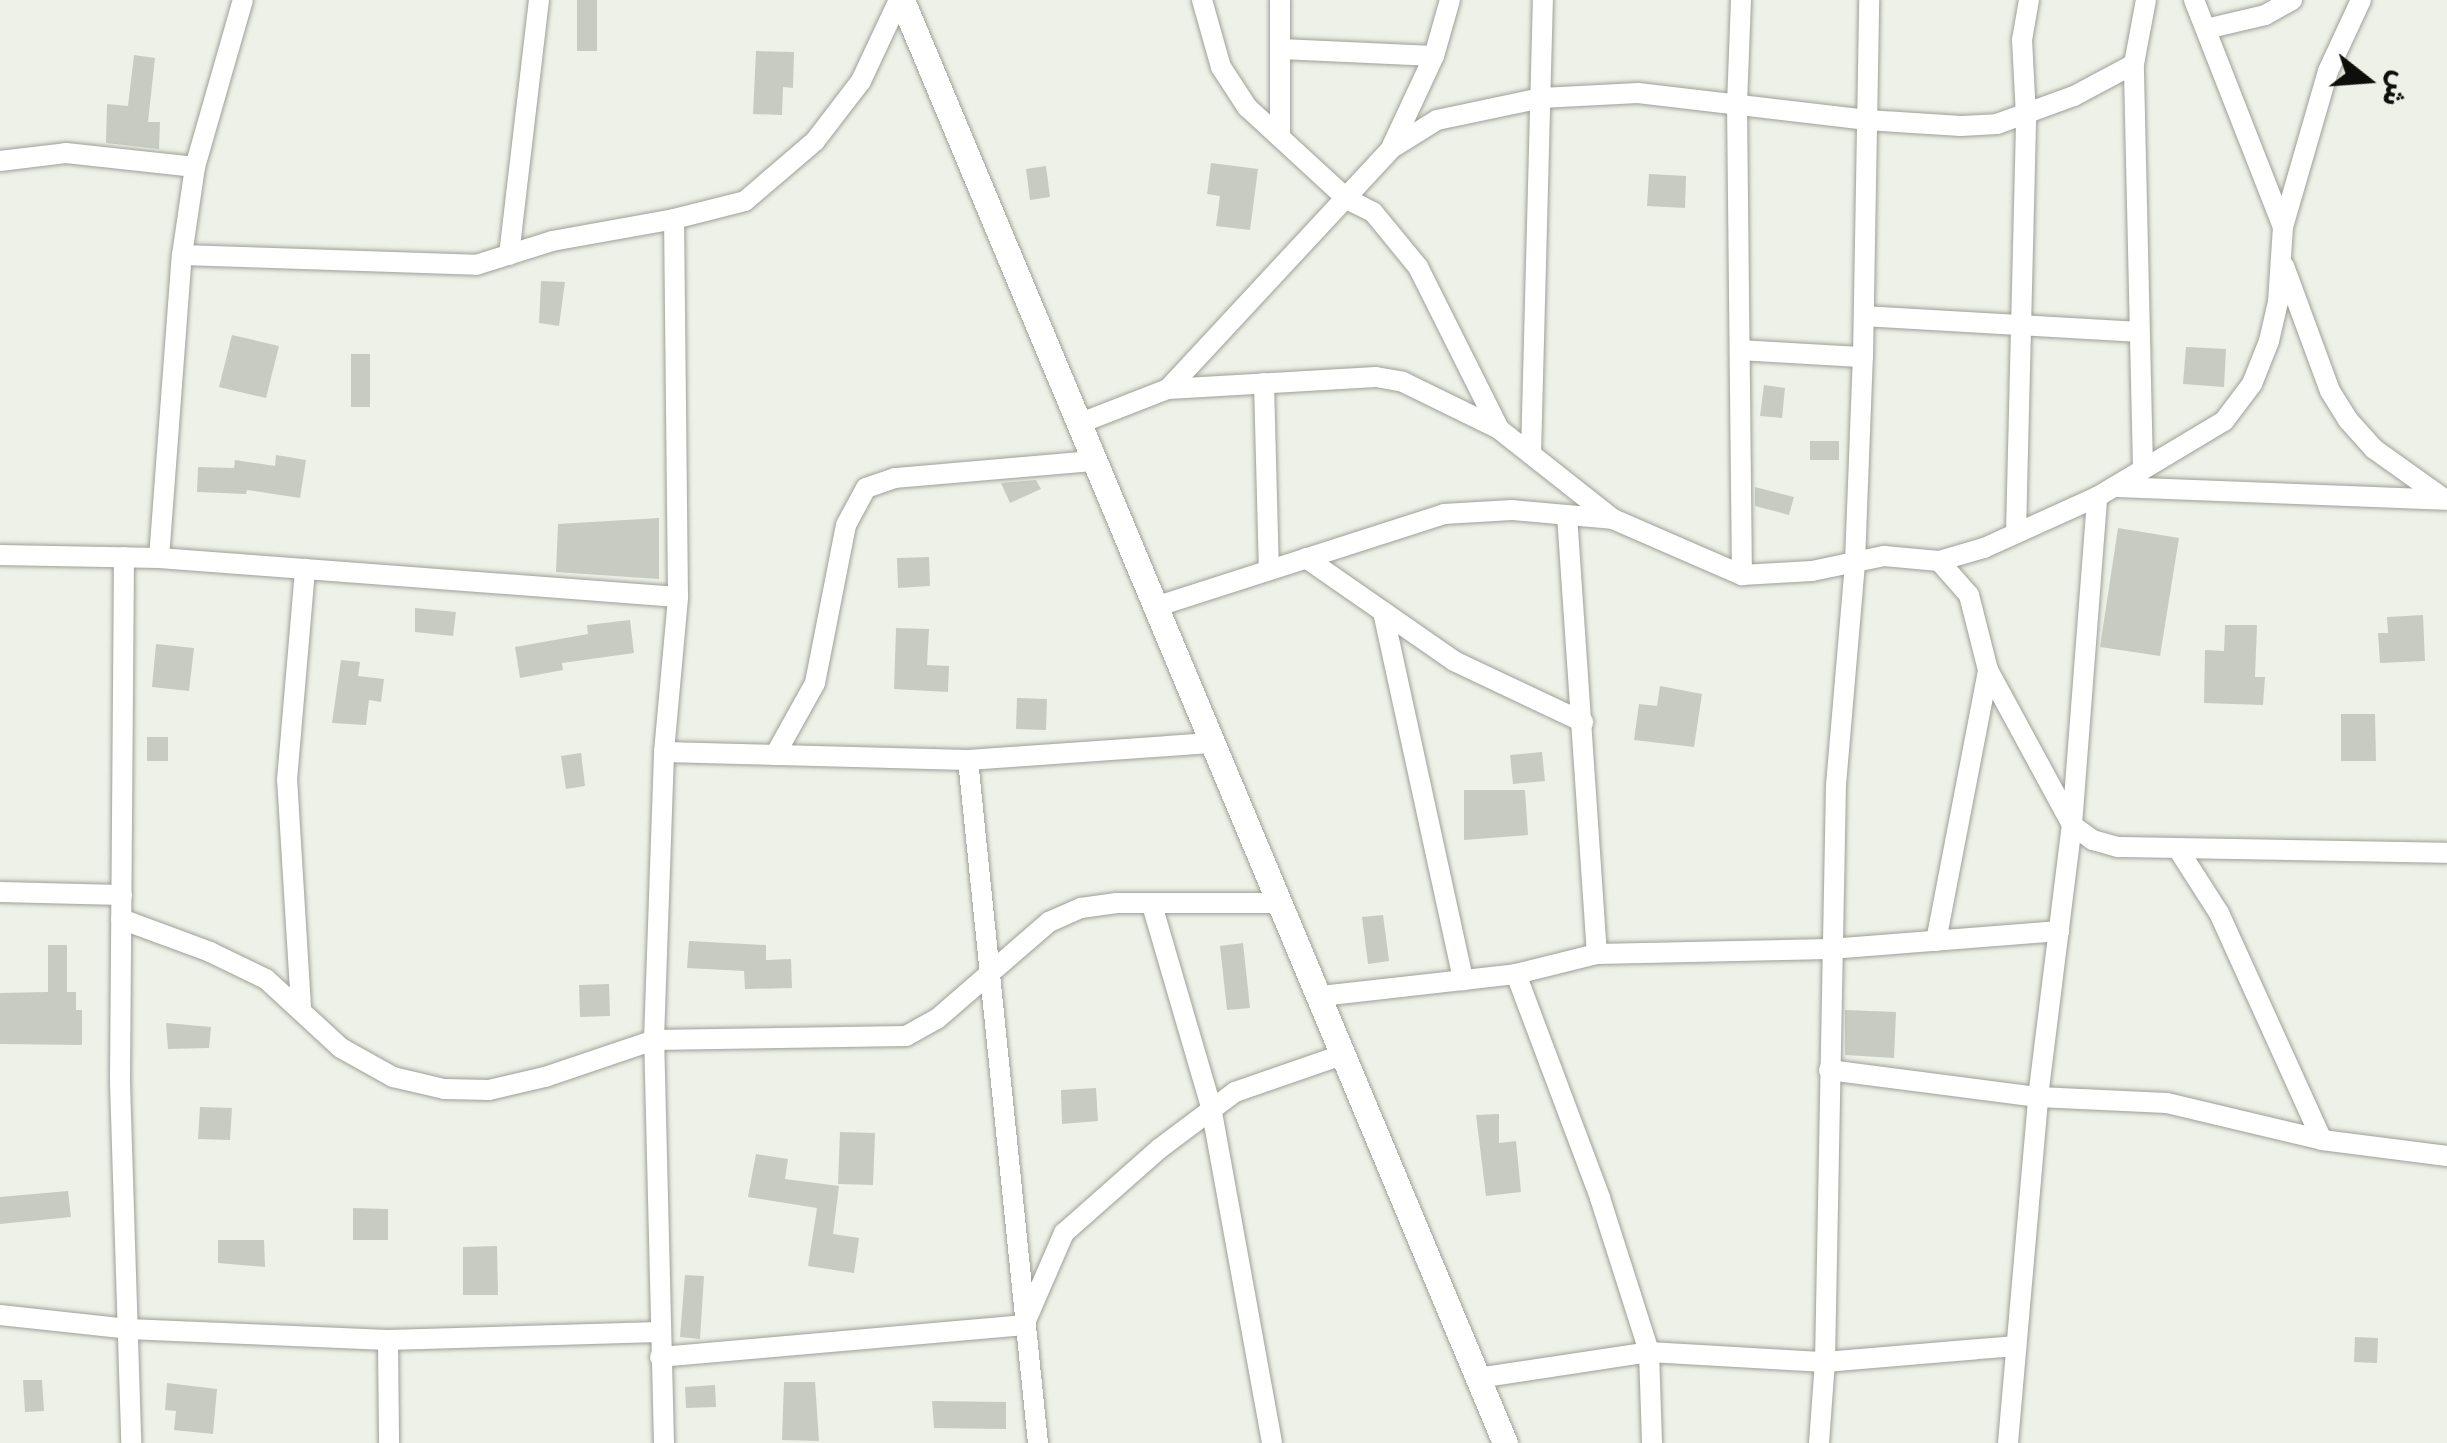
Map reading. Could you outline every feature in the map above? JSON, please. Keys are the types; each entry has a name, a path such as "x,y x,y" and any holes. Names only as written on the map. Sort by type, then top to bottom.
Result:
{"street":[{"path":"159,558 182,255 195,167 243,0"},
{"path":"509,255 538,0"},
{"path":"182,255 476,265 552,240 674,219 745,201 816,141 861,81 900,0"},
{"path":"900,0 1321,996 1505,1443"},
{"path":"1202,0 1222,67 1247,107 1347,200 1373,212 1418,267 1499,430"},
{"path":"1280,0 1280,137"},
{"path":"1168,390 1392,148 1434,56 1450,0"},
{"path":"1531,454 1543,0"},
{"path":"1741,0 1737,102 1742,575"},
{"path":"1819,1443 1825,1362 1836,784 1855,562 1863,357 1869,0"},
{"path":"2016,534 2026,116 2022,40 2029,0"},
{"path":"2143,469 2134,64 2146,0"},
{"path":"2194,0 2283,227"},
{"path":"2206,29 2265,14 2292,0"},
{"path":"1078,424 1168,390 1351,376 1402,382 1499,430 1613,519 1742,575 1769,576 1884,556 1939,560 1984,548 2104,492 2224,420 2252,384 2269,341 2283,227 2328,71 2361,0"},
{"path":"1280,49 1434,56"},
{"path":"1392,148 1437,120 1541,98 1638,92 1867,120 1961,126 2026,116 2134,64"},
{"path":"0,161 66,153 195,167"},
{"path":"664,1443 654,1040 664,752 678,597 674,219"},
{"path":"2282,258 2330,391 2348,420 2374,449 2446,500"},
{"path":"1864,316 2139,332"},
{"path":"1740,350 1863,357"},
{"path":"1264,383 1269,570"},
{"path":"775,755 815,683 846,525 866,488 895,478 1094,461"},
{"path":"2104,492 2446,500"},
{"path":"2008,1443 2038,1097 2072,825 2104,492"},
{"path":"1155,607 1444,514 1512,510 1613,519"},
{"path":"1567,515 1597,954"},
{"path":"0,555 159,558 678,597"},
{"path":"124,557 120,1083 131,1443"},
{"path":"1306,558 1454,661 1583,722"},
{"path":"1939,560 1969,595 1988,670 2072,825 2093,840 2118,847 2447,853"},
{"path":"301,1007 287,780 305,568"},
{"path":"1383,612 1463,980"},
{"path":"1936,941 1988,670"},
{"path":"664,752 968,760 1213,743"},
{"path":"968,760 1038,1443"},
{"path":"2178,848 2226,927 2322,1140"},
{"path":"0,892 122,895"},
{"path":"121,919 224,958 266,979 301,1007 341,1048 394,1077 444,1089 489,1090 527,1082 654,1040 906,1036 937,1019 1049,922 1081,908 1282,903"},
{"path":"1152,905 1211,1107 1272,1443"},
{"path":"1321,996 1516,974 1597,954 1830,949 2059,932"},
{"path":"1516,974 1600,1198 1649,1352 1654,1443"},
{"path":"1024,1325 1064,1233 1211,1107 1235,1092 1345,1054"},
{"path":"1829,1070 2038,1097 2167,1103 2322,1140 2447,1156"},
{"path":"0,1316 128,1329 388,1340 659,1332"},
{"path":"660,1357 1024,1325"},
{"path":"388,1340 389,1443"},
{"path":"1478,1378 1649,1352 1825,1362 2016,1346"}],"building":[{"path":"577,0 597,0 597,51 577,51"},
{"path":"756,51 794,52 793,88 783,87 782,115 753,114"},
{"path":"134,55 155,58 148,122 160,122 159,149 106,143 107,104 128,106"},
{"path":"1211,163 1258,169 1250,230 1216,226 1220,196 1207,194"},
{"path":"1046,166 1050,197 1030,200 1026,169"},
{"path":"1649,174 1686,176 1685,208 1647,206"},
{"path":"541,281 565,282 559,326 539,323"},
{"path":"232,335 279,346 266,398 219,387"},
{"path":"2186,347 2226,349 2224,387 2183,384"},
{"path":"351,354 370,354 370,407 351,407"},
{"path":"1764,385 1785,388 1782,418 1760,416"},
{"path":"1810,441 1839,441 1839,460 1810,460"},
{"path":"276,455 306,460 300,498 247,490 246,494 197,492 198,467 234,468 235,460 275,466"},
{"path":"1036,480 1041,489 1010,503 1001,483"},
{"path":"1755,487 1794,497 1789,515 1755,506"},
{"path":"659,518 659,579 556,572 558,524"},
{"path":"2118,528 2179,538 2160,656 2100,647"},
{"path":"929,557 930,586 898,588 897,558"},
{"path":"415,608 456,612 453,636 415,632"},
{"path":"2423,615 2425,661 2380,663 2378,633 2388,633 2387,617"},
{"path":"630,620 634,653 562,663 563,670 520,678 515,647 588,634 587,625"},
{"path":"2225,625 2257,625 2255,677 2265,677 2263,705 2204,703 2205,650 2224,651"},
{"path":"896,628 929,629 927,665 949,666 948,692 894,689"},
{"path":"156,644 194,648 189,691 152,687"},
{"path":"341,660 360,662 358,676 384,679 381,702 369,700 366,725 332,723"},
{"path":"1660,686 1702,694 1694,747 1634,740 1639,704 1657,706"},
{"path":"1017,698 1047,699 1046,730 1016,729"},
{"path":"2341,714 2375,714 2376,761 2341,761"},
{"path":"147,737 168,737 168,761 147,761"},
{"path":"1542,752 1545,781 1513,784 1510,755"},
{"path":"581,753 585,786 566,789 561,756"},
{"path":"1464,790 1525,790 1528,835 1464,840"},
{"path":"1383,915 1389,961 1368,964 1362,917"},
{"path":"689,941 766,945 766,960 791,959 792,988 745,989 744,971 687,968"},
{"path":"1243,943 1250,1008 1227,1010 1220,946"},
{"path":"48,945 67,945 67,992 76,992 76,1010 82,1010 82,1045 0,1044 0,993 48,992"},
{"path":"609,984 610,1016 580,1017 579,985"},
{"path":"1845,1010 1896,1012 1894,1058 1845,1055"},
{"path":"166,1023 211,1027 209,1048 168,1049"},
{"path":"1096,1088 1098,1121 1062,1124 1061,1090"},
{"path":"200,1107 232,1108 230,1140 198,1139"},
{"path":"1499,1114 1499,1143 1516,1141 1521,1192 1486,1196 1476,1115"},
{"path":"840,1132 875,1133 873,1185 838,1184"},
{"path":"756,1154 788,1159 785,1179 839,1186 833,1234 859,1238 854,1273 808,1266 817,1208 748,1197"},
{"path":"68,1191 71,1217 0,1224 0,1197"},
{"path":"353,1208 388,1209 388,1240 353,1240"},
{"path":"218,1240 264,1240 265,1267 218,1263"},
{"path":"497,1246 498,1295 463,1295 463,1247"},
{"path":"685,1275 704,1276 700,1339 680,1337"},
{"path":"2355,1337 2378,1338 2377,1363 2354,1362"},
{"path":"23,1380 42,1380 44,1411 25,1412"},
{"path":"784,1382 815,1382 819,1441 782,1440"},
{"path":"167,1383 217,1389 213,1434 174,1430 176,1411 165,1410"},
{"path":"715,1385 716,1407 686,1408 685,1387"},
{"path":"932,1401 1006,1402 1006,1429 934,1428"}]}
